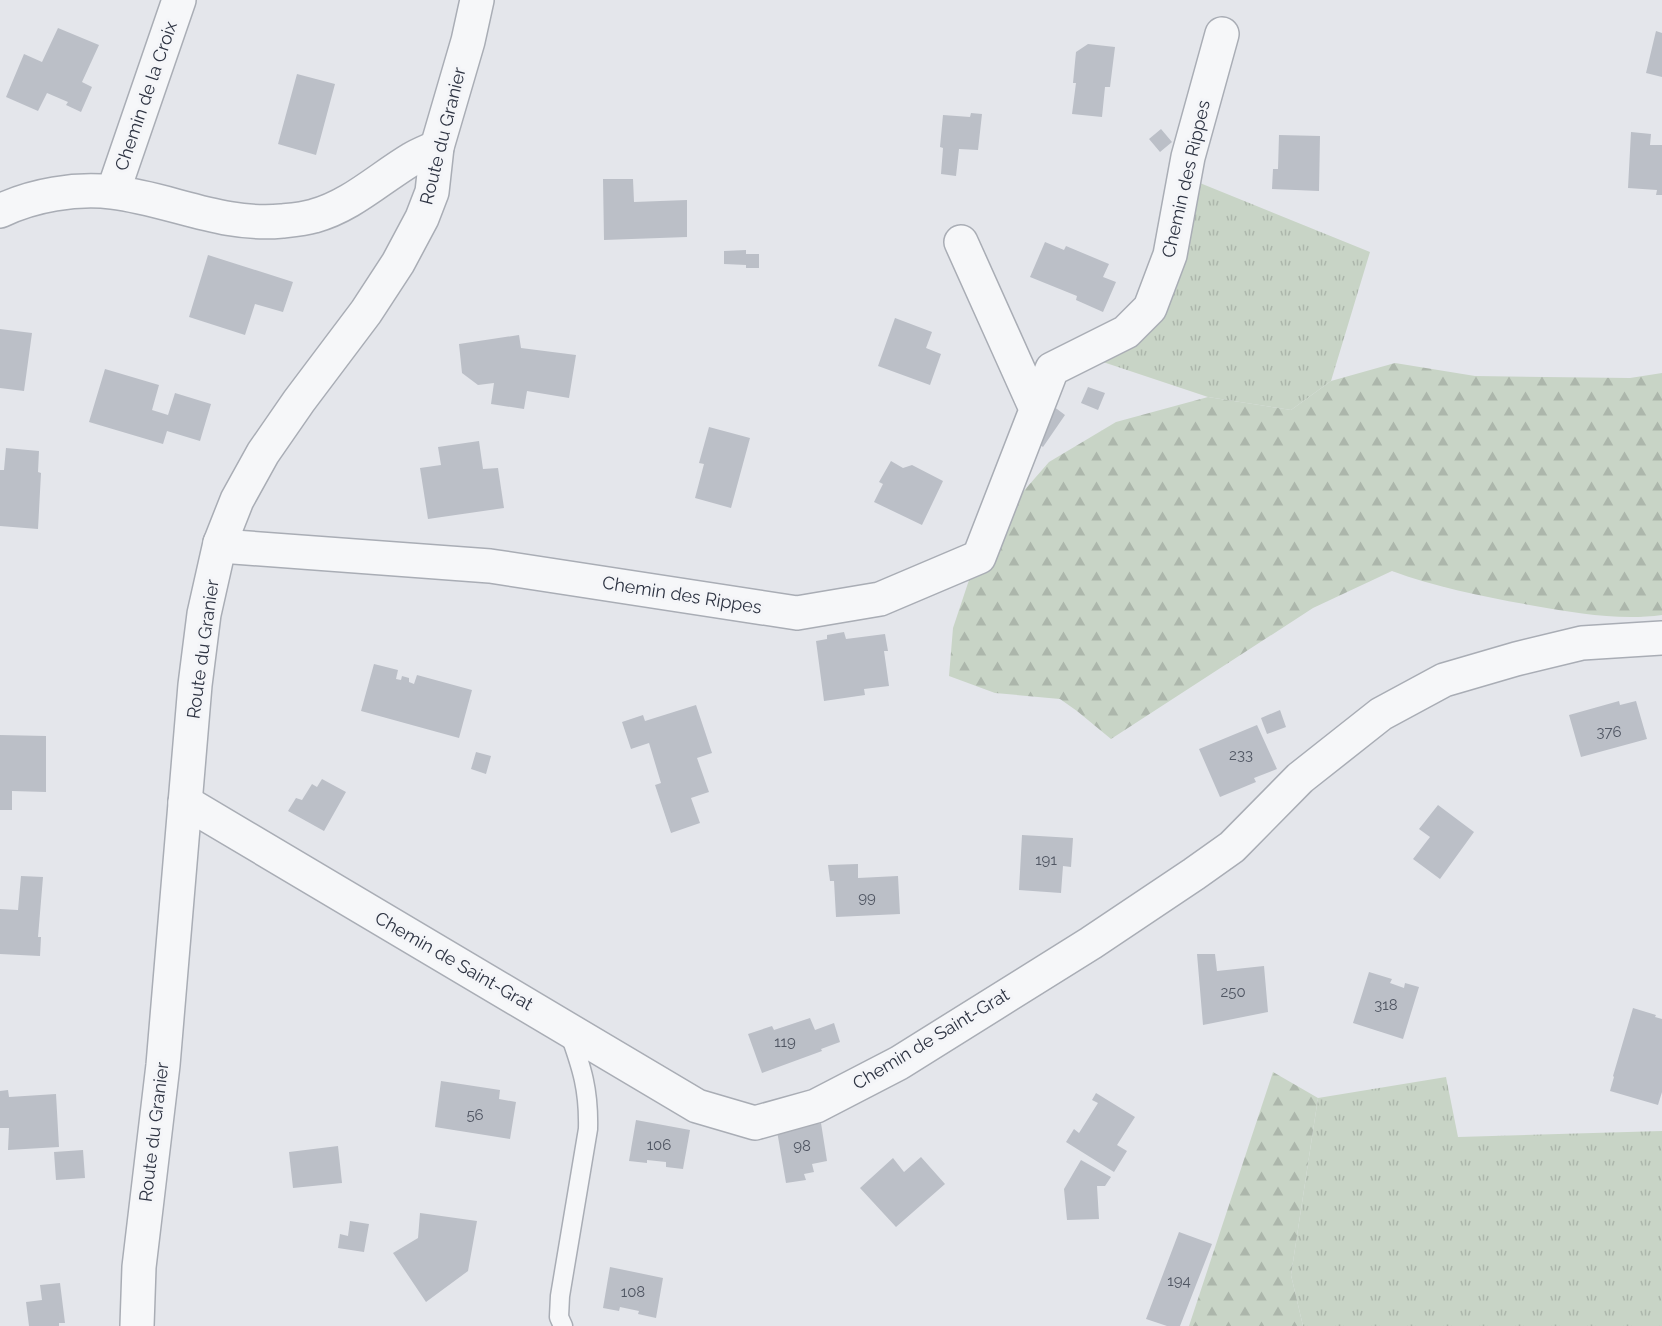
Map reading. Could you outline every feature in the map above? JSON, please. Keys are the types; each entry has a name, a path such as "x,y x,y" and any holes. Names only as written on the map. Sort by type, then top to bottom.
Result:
{"street":[{"name":"Chemin de la Croix","path":"113,192 179,0"},
{"name":"Route du Granier","path":"137,1326 139,1268 163,1065 185,802 204,614 220,543 237,500 262,453 366,312 398,263 422,218 432,192 437,147 468,41 477,0"},
{"name":"Chemin des Rippes","path":"220,543 234,547 490,566 797,613 880,599 979,557 1052,369 1126,332 1150,308 1170,255 1188,157 1222,34"},
{"path":"0,211 36,197 85,192 113,192 218,218 254,223 282,221 314,216 342,204 412,158 437,147"},
{"path":"961,242 1036,409"},
{"name":"Chemin de Saint-Grat","path":"185,802 698,1106 755,1123 816,1106 899,1063 1091,943 1232,847 1300,778 1381,714 1444,680 1582,643 1662,638"}],"lane":[{"path":"563,1326 559,1317 560,1296 588,1129 587,1088 568,1028"}],"green space":[{"path":"1195,181 1370,252 1331,381 1291,410 1208,397 1100,361 1138,341"},
{"path":"1395,363 1475,376 1630,378 1662,373 1662,615 1614,617 1551,609 1462,592 1392,571 1313,608 1111,739 1060,699 995,693 949,676 953,628 969,580 1007,510 1049,462 1116,422 1208,397 1291,410 1331,381"},
{"path":"1273,1072 1318,1098 1291,1275 1303,1326 1189,1326"},
{"path":"1446,1077 1458,1137 1662,1131 1662,1326 1303,1326 1291,1275 1318,1098"}],"building":[{"path":"58,28 99,45 82,82 92,87 81,112 66,105 68,102 47,93 38,111 6,97 24,54 42,62"},
{"path":"1656,31 1662,33 1662,77 1646,73"},
{"path":"1088,44 1115,47 1110,87 1105,87 1102,117 1072,114 1076,83 1073,83 1076,52"},
{"path":"297,74 335,84 316,155 278,144"},
{"path":"971,113 982,114 978,150 959,149 956,176 941,174 943,148 940,147 943,115 970,117"},
{"path":"1161,129 1172,142 1160,152 1149,139"},
{"path":"1631,132 1651,134 1650,145 1662,145 1662,195 1656,195 1657,190 1628,188"},
{"path":"1279,135 1320,136 1319,191 1272,189 1273,169 1278,169"},
{"path":"603,179 633,179 634,202 687,200 687,237 604,240"},
{"path":"1045,242 1064,250 1066,246 1109,264 1103,277 1116,282 1103,312 1076,300 1077,296 1030,277"},
{"path":"746,250 746,254 759,254 759,268 724,264 724,251"},
{"path":"208,255 293,282 283,312 255,304 245,335 189,317"},
{"path":"895,318 932,332 926,348 941,354 930,385 878,366"},
{"path":"0,329 32,333 24,391 0,388"},
{"path":"519,335 521,348 576,355 569,398 527,391 524,409 491,404 494,383 478,385 462,373 459,344"},
{"path":"105,369 159,385 152,410 168,415 175,393 211,404 200,441 167,431 163,444 89,422"},
{"path":"1088,387 1105,393 1098,410 1081,403"},
{"path":"1053,406 1065,415 1043,447 1030,437"},
{"path":"709,427 750,438 731,508 695,498 704,464 699,463"},
{"path":"479,441 483,469 498,468 504,508 428,519 420,468 441,465 438,447"},
{"path":"6,448 39,451 38,472 41,473 38,529 0,526 0,470 4,470"},
{"path":"891,461 903,468 912,465 943,481 922,525 874,502 883,484 879,482"},
{"path":"844,632 846,639 885,634 888,651 884,651 889,686 864,689 865,695 824,701 816,641 827,639 827,635"},
{"path":"374,664 398,670 396,679 401,680 402,676 409,678 409,682 414,684 417,675 472,690 459,738 361,711"},
{"path":"1619,701 1620,705 1636,701 1647,739 1581,757 1569,715"},
{"path":"696,705 712,753 697,758 709,792 691,798 700,823 671,833 655,785 661,783 649,743 631,749 622,722 643,715 645,721"},
{"path":"1280,710 1286,727 1267,734 1261,718"},
{"path":"1257,725 1277,769 1254,778 1256,782 1220,797 1199,749"},
{"path":"0,735 46,736 46,792 12,791 12,810 0,810"},
{"path":"476,752 491,756 486,774 471,769"},
{"path":"322,779 346,792 324,831 288,811 296,798 302,800 312,784 317,787"},
{"path":"1438,805 1474,832 1440,879 1413,859 1430,837 1419,829"},
{"path":"1022,835 1073,838 1071,867 1063,866 1061,893 1019,890"},
{"path":"858,864 858,878 898,876 900,914 836,917 834,881 830,881 828,865"},
{"path":"21,876 43,877 38,937 41,937 40,956 0,954 0,909 18,910"},
{"path":"1197,954 1215,954 1217,971 1264,966 1268,1012 1203,1025"},
{"path":"1369,972 1392,979 1390,983 1404,988 1405,983 1419,987 1403,1039 1353,1023"},
{"path":"1633,1008 1662,1019 1662,1092 1658,1105 1610,1091"},
{"path":"810,1018 815,1030 834,1023 840,1042 762,1073 748,1034 772,1026 774,1030"},
{"path":"441,1081 500,1090 499,1099 516,1102 510,1139 435,1127"},
{"path":"8,1090 9,1097 56,1094 59,1147 8,1150 9,1128 0,1128 0,1091"},
{"path":"1096,1093 1135,1117 1117,1145 1127,1151 1114,1172 1066,1142 1074,1129 1079,1133 1098,1103 1092,1100"},
{"path":"636,1120 690,1130 683,1169 666,1167 666,1162 629,1161"},
{"path":"821,1123 827,1161 812,1164 814,1172 804,1174 806,1180 786,1183 777,1131"},
{"path":"338,1146 342,1183 293,1188 289,1152"},
{"path":"83,1150 85,1178 56,1180 54,1152"},
{"path":"921,1157 945,1184 896,1227 860,1188 893,1158 904,1172"},
{"path":"1081,1160 1111,1177 1105,1186 1097,1186 1099,1219 1067,1220 1064,1189"},
{"path":"420,1213 477,1221 468,1271 426,1302 393,1253 418,1238"},
{"path":"350,1221 369,1224 364,1252 338,1248 340,1234 348,1236"},
{"path":"1179,1232 1212,1244 1180,1326 1167,1326 1146,1319"},
{"path":"610,1267 663,1278 656,1318 620,1307 619,1311 603,1308"},
{"path":"60,1283 65,1323 59,1323 59,1326 29,1326 26,1302 42,1300 40,1285"}]}
